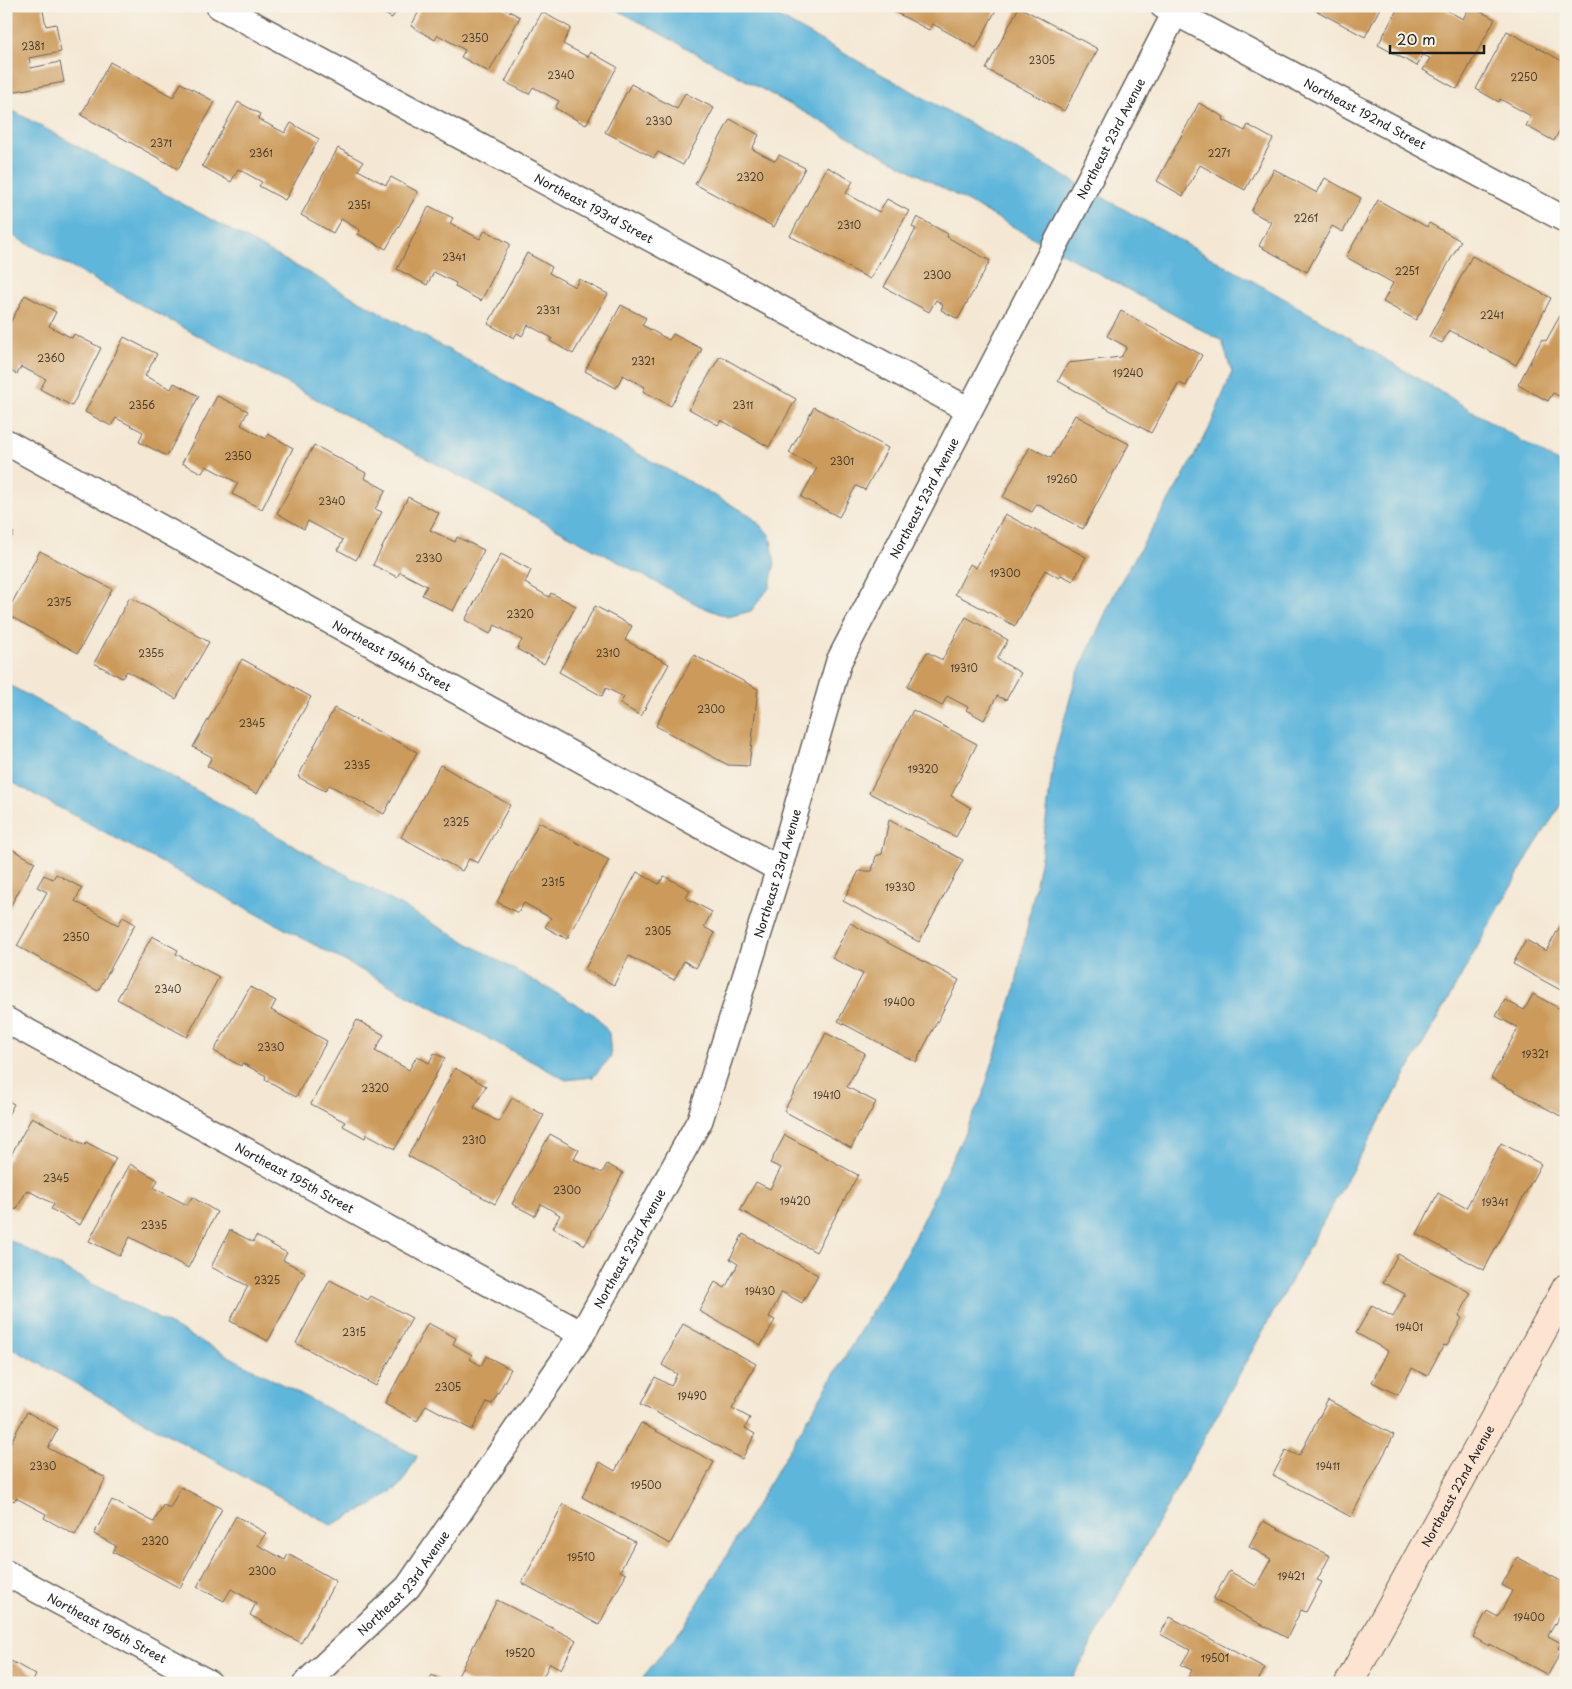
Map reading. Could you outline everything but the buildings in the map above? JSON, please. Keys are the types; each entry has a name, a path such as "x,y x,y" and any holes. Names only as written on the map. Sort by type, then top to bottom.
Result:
{"street":[{"name":"Northeast 193rd Street","path":"219,6 968,410"},
{"name":"Northeast 23rd Avenue","path":"306,1683 408,1587 582,1334 700,1120 779,869 839,661 1088,182 1169,10"},
{"name":"Northeast 192nd Street","path":"1169,10 1566,220"},
{"name":"Northeast 194th Street","path":"6,442 779,869"},
{"name":"Northeast 195th Street","path":"6,1020 582,1334"},
{"name":"Northeast 22nd Avenue","path":"1349,1683 1566,1288"},
{"name":"Northeast 196th Street","path":"6,1573 209,1683"}],"water":[{"path":"610,6 759,6 1285,299 1566,467 1566,797 1530,853 1308,1249 1070,1683 638,1683 685,1625 907,1252 982,1097 1015,989 1042,852 1054,756 1076,677 1117,588 1209,429 1232,372 1222,341"},
{"path":"6,107 750,515 770,535 775,563 769,588 751,611 728,617 700,606 6,232"},
{"path":"6,683 595,1015 609,1033 611,1057 593,1077 566,1080 6,779"},
{"path":"6,1238 417,1456 401,1485 371,1506 331,1525 6,1345"}]}
